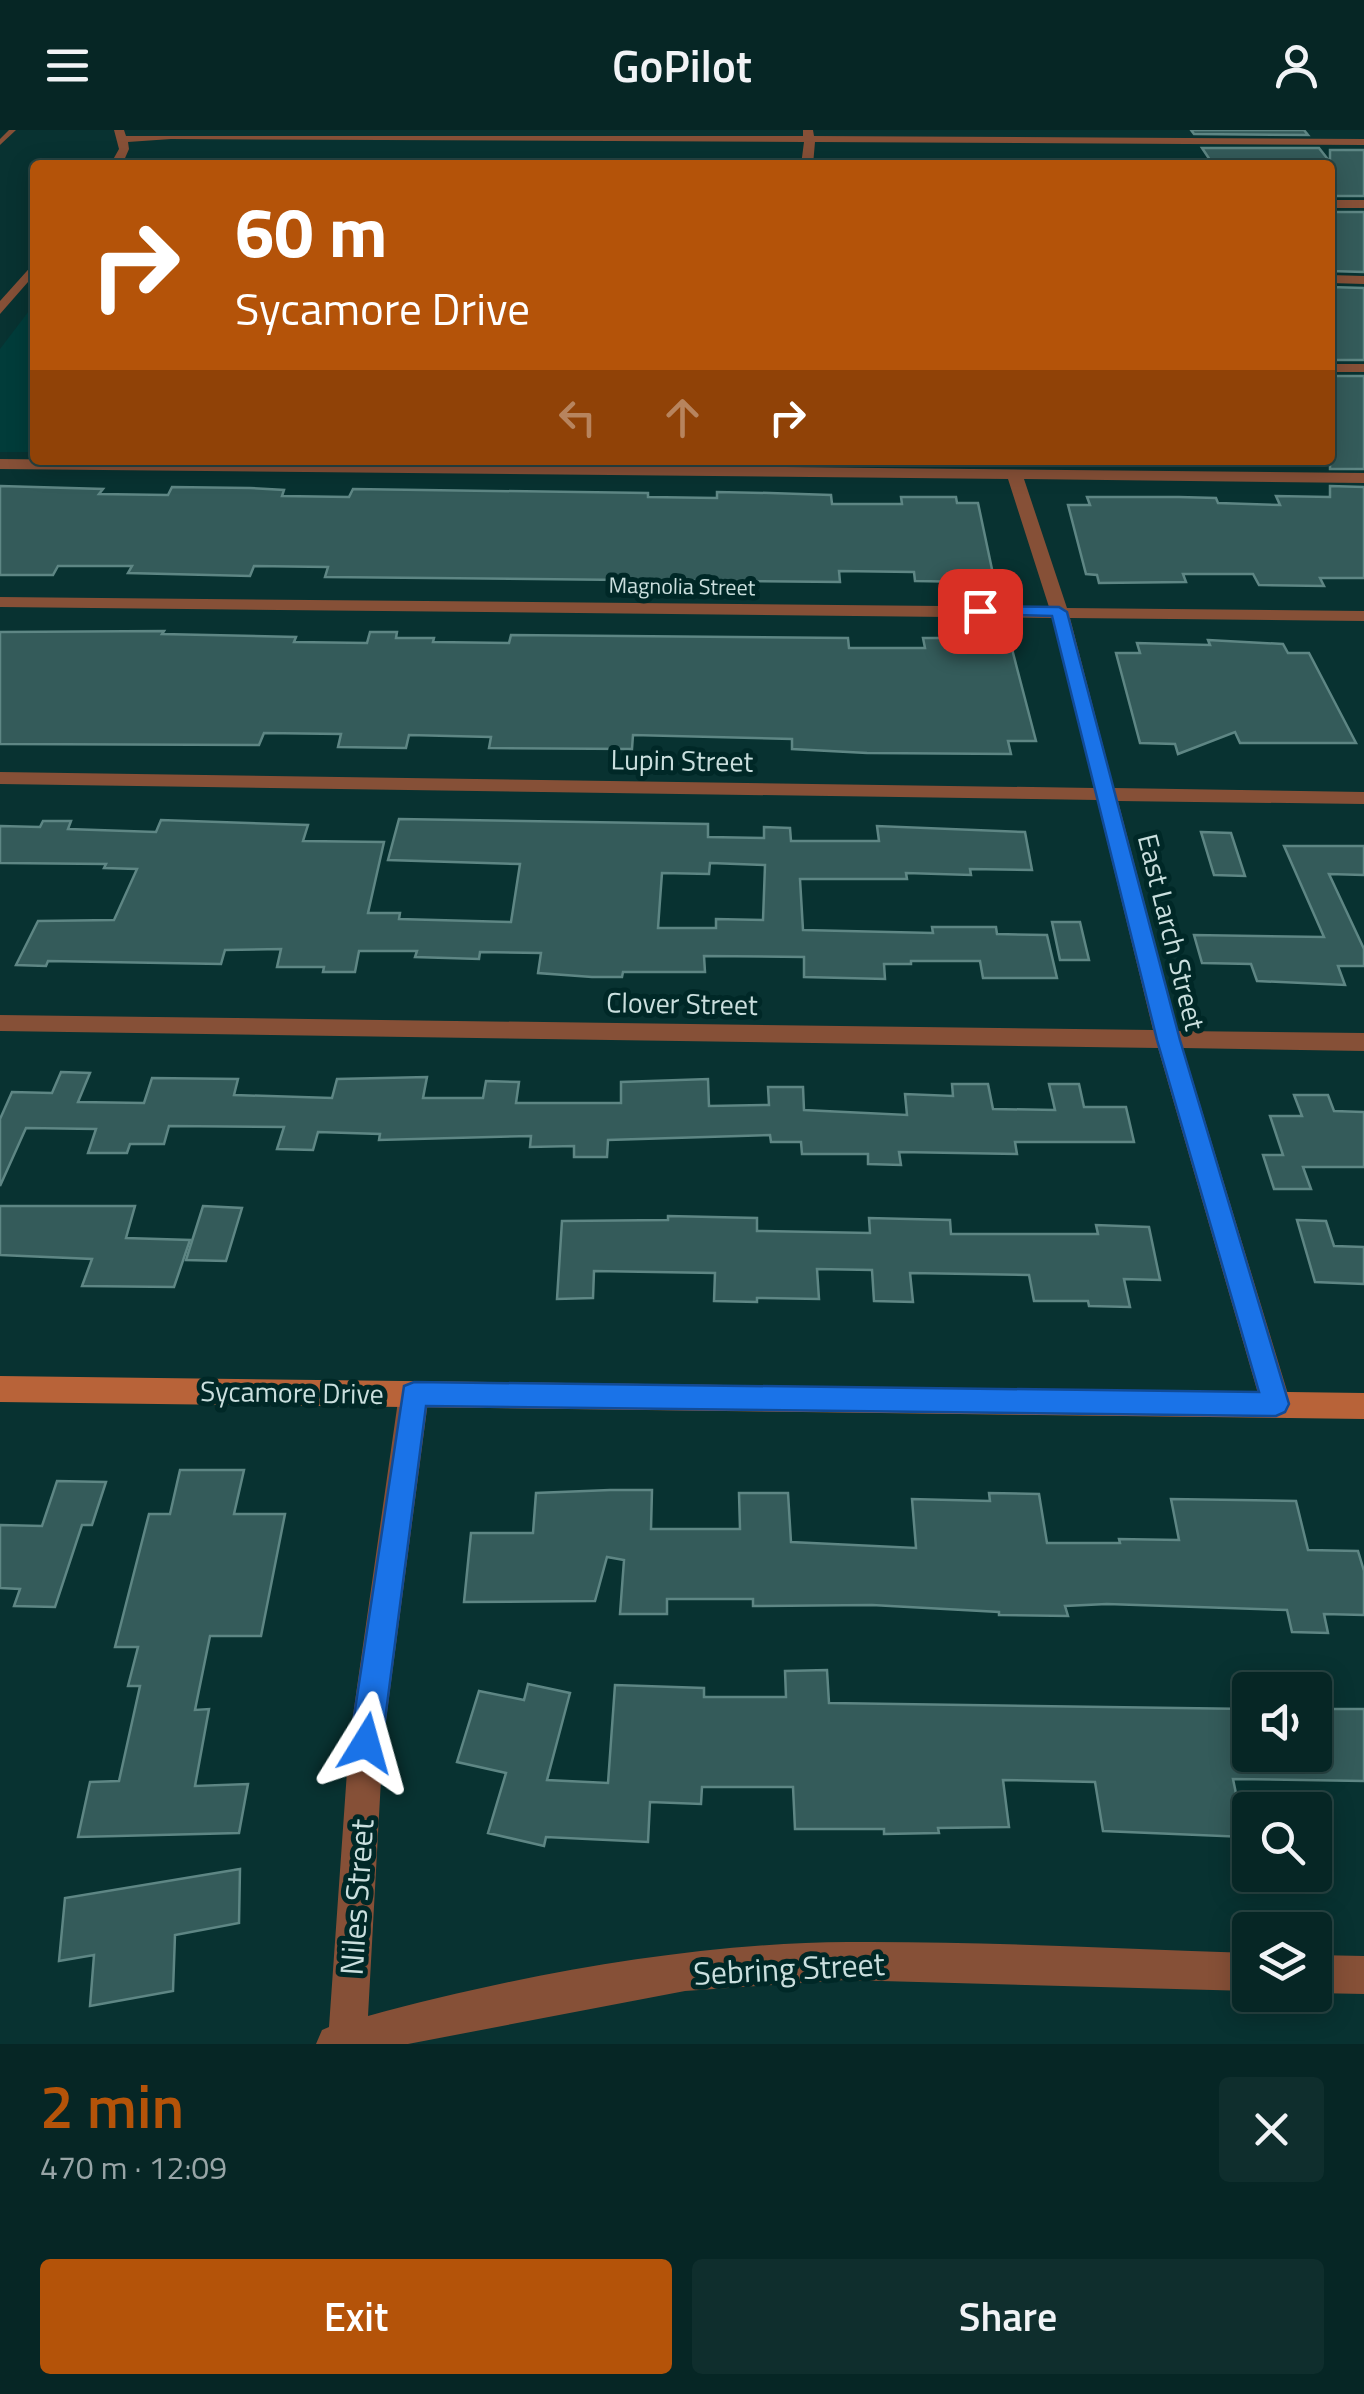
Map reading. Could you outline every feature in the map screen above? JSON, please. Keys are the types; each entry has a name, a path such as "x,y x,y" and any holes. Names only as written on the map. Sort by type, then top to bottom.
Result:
{"main road":[{"name":"Sycamore Drive","path":"0,1388 1364,1406"}],"street":[{"path":"1332,130 1342,142"},
{"path":"118,160 124,148 120,135 985,135 1364,142"},
{"path":"806,160 808,135"},
{"path":"1335,204 1364,204"},
{"path":"0,310 30,274"},
{"path":"1335,280 1364,280"},
{"path":"1335,368 1364,368"},
{"path":"0,464 30,464"},
{"path":"841,465 1015,475 1364,478"},
{"name":"East Larch Street","path":"1015,475 1059,612 1168,1040 1276,1404"},
{"name":"Magnolia Street","path":"0,602 1364,616"},
{"name":"Lupin Street","path":"0,778 1364,798"},
{"name":"Clover Street","path":"0,1023 1364,1042"},
{"name":"Niles Street","path":"344,2042 366,1743 414,1394"},
{"name":"Sebring Street","path":"344,2042 443,2015 685,1972 845,1961 1232,1972"},
{"path":"1332,1974 1364,1975"}],"lane":[{"path":"0,144 13,130"}],"shaded area":[{"path":"30,310 30,452 0,452 0,349"}],"building":[{"path":"1191,130 1304,130 1308,135 1194,134"},
{"path":"1202,148 1319,148 1328,160 1210,160"},
{"path":"1330,150 1364,150 1364,196 1335,196 1335,160 1330,160"},
{"path":"1335,212 1364,212 1364,272 1335,271"},
{"path":"1335,287 1364,288 1364,360 1335,360"},
{"path":"1335,376 1364,376 1364,469 1330,469 1330,465 1335,465"},
{"path":"0,486 168,495 172,487 250,488 284,490 282,496 349,497 353,489 648,493 648,497 717,498 717,492 770,493 831,495 832,504 902,504 901,497 956,497 957,503 978,503 993,574 972,574 974,582 915,581 914,572 839,571 840,582 721,581 325,577 328,567 254,566 250,576 128,573 132,566 58,566 53,575 0,575"},
{"path":"1330,486 1364,487 1364,578 1320,578 1324,586 1259,585 1253,574 1183,574 1186,582 1099,583 1097,575 1086,574 1068,505 1090,505 1087,497 1179,497 1280,505 1276,496 1330,497"},
{"path":"164,631 162,634 367,643 370,632 397,632 396,638 434,638 433,642 509,643 511,635 848,638 849,648 925,648 923,638 987,638 989,649 1012,649 1036,741 1008,741 1011,754 867,753 792,749 792,739 633,735 632,749 489,748 491,737 409,735 406,748 338,747 341,734 264,733 259,745 0,744 0,632"},
{"path":"1208,640 1283,644 1288,653 1309,653 1356,743 1240,743 1235,732 1178,754 1175,744 1140,743 1116,653 1140,653 1137,643 1210,645"},
{"path":"399,819 708,824 708,837 764,838 764,827 790,828 791,841 879,841 877,826 1025,832 1032,870 970,869 971,875 906,873 907,879 800,879 803,930 933,933 932,927 996,927 997,934 1047,935 1057,978 983,978 980,961 884,964 885,979 804,977 804,957 704,956 705,972 623,972 622,977 592,977 538,973 541,953 480,952 479,959 415,957 417,951 359,951 355,972 323,972 324,967 277,967 281,949 225,950 221,964 48,961 46,966 16,965 38,921 114,920 137,869 104,868 106,864 0,863 0,826 40,827 43,821 71,821 68,829 156,832 161,820 308,825 303,841 384,842 368,913 400,913 399,919 511,922 520,864 388,860","holes":["710,863 765,865 763,920 716,919 716,928 658,928 662,873 709,874"]},
{"path":"1201,832 1231,833 1245,876 1214,875"},
{"path":"1284,846 1364,846 1364,875 1329,874 1364,949 1364,966 1338,966 1345,985 1257,981 1251,964 1202,963 1194,935 1324,937"},
{"path":"1052,922 1080,922 1089,960 1060,960"},
{"path":"61,1072 90,1073 78,1102 144,1103 152,1078 238,1079 234,1095 332,1098 337,1079 427,1077 423,1098 483,1098 486,1081 519,1082 516,1103 621,1103 621,1082 708,1079 709,1106 769,1105 768,1087 803,1087 804,1110 907,1115 905,1094 953,1096 952,1084 988,1084 993,1109 1055,1110 1049,1084 1079,1084 1084,1107 1126,1107 1134,1142 1015,1142 1017,1154 899,1152 901,1165 868,1164 868,1154 802,1154 801,1142 771,1142 770,1135 608,1140 607,1157 574,1157 574,1146 530,1147 531,1136 379,1140 380,1134 318,1132 313,1150 277,1149 284,1127 169,1126 164,1144 130,1144 127,1153 88,1153 96,1129 26,1128 0,1186 0,1119 12,1092 52,1093"},
{"path":"1294,1095 1328,1095 1334,1111 1364,1112 1364,1167 1303,1167 1311,1189 1274,1189 1263,1155 1283,1155 1270,1116 1302,1116"},
{"path":"0,1206 135,1206 126,1238 190,1240 174,1287 82,1286 92,1259 0,1255"},
{"path":"203,1206 242,1208 226,1261 186,1260"},
{"path":"668,1216 757,1218 757,1231 870,1233 869,1218 950,1220 951,1234 1098,1234 1096,1225 1149,1227 1160,1280 1124,1279 1130,1307 1089,1306 1088,1301 1034,1301 1029,1275 910,1273 913,1302 874,1301 872,1270 817,1269 819,1299 757,1298 757,1302 714,1301 715,1273 594,1271 593,1298 557,1299 562,1221 668,1220"},
{"path":"1297,1220 1326,1221 1334,1246 1364,1247 1364,1284 1315,1282"},
{"path":"180,1470 244,1470 234,1514 285,1514 261,1636 210,1636 195,1710 209,1709 195,1786 248,1784 239,1833 78,1837 90,1782 119,1781 140,1686 128,1686 138,1647 115,1647 149,1514 170,1514"},
{"path":"57,1481 106,1482 92,1525 82,1525 55,1607 14,1606 20,1589 0,1588 0,1525 42,1526"},
{"path":"652,1490 651,1529 740,1529 739,1493 788,1493 791,1542 916,1548 912,1499 990,1501 989,1493 1039,1494 1047,1543 1179,1540 1171,1499 1296,1501 1308,1550 1358,1551 1364,1571 1364,1615 1324,1614 1328,1633 1292,1632 1287,1610 1107,1604 1065,1606 1068,1616 872,1605 753,1606 753,1599 667,1599 667,1614 620,1614 624,1560 607,1557 595,1601 464,1602 471,1533 533,1533 536,1493"},
{"path":"827,1670 829,1703 1232,1709 1232,1772 1332,1772 1332,1709 1364,1709 1364,1781 1233,1779 1232,1836 1103,1831 1095,1782 1003,1780 1009,1827 884,1834 884,1829 795,1829 793,1787 702,1787 701,1804 650,1802 648,1842 546,1837 544,1846 488,1833 506,1773 457,1762 479,1691 524,1700 528,1684 570,1693 547,1780 608,1783 615,1685 704,1688 704,1697 786,1697 785,1671"},
{"path":"240,1869 239,1923 175,1935 173,1991 90,2006 94,1955 59,1961 65,1898"}],"route":[{"path":"366,1743 414,1394 1276,1404 1168,1040 1059,612 980,611"}]}
